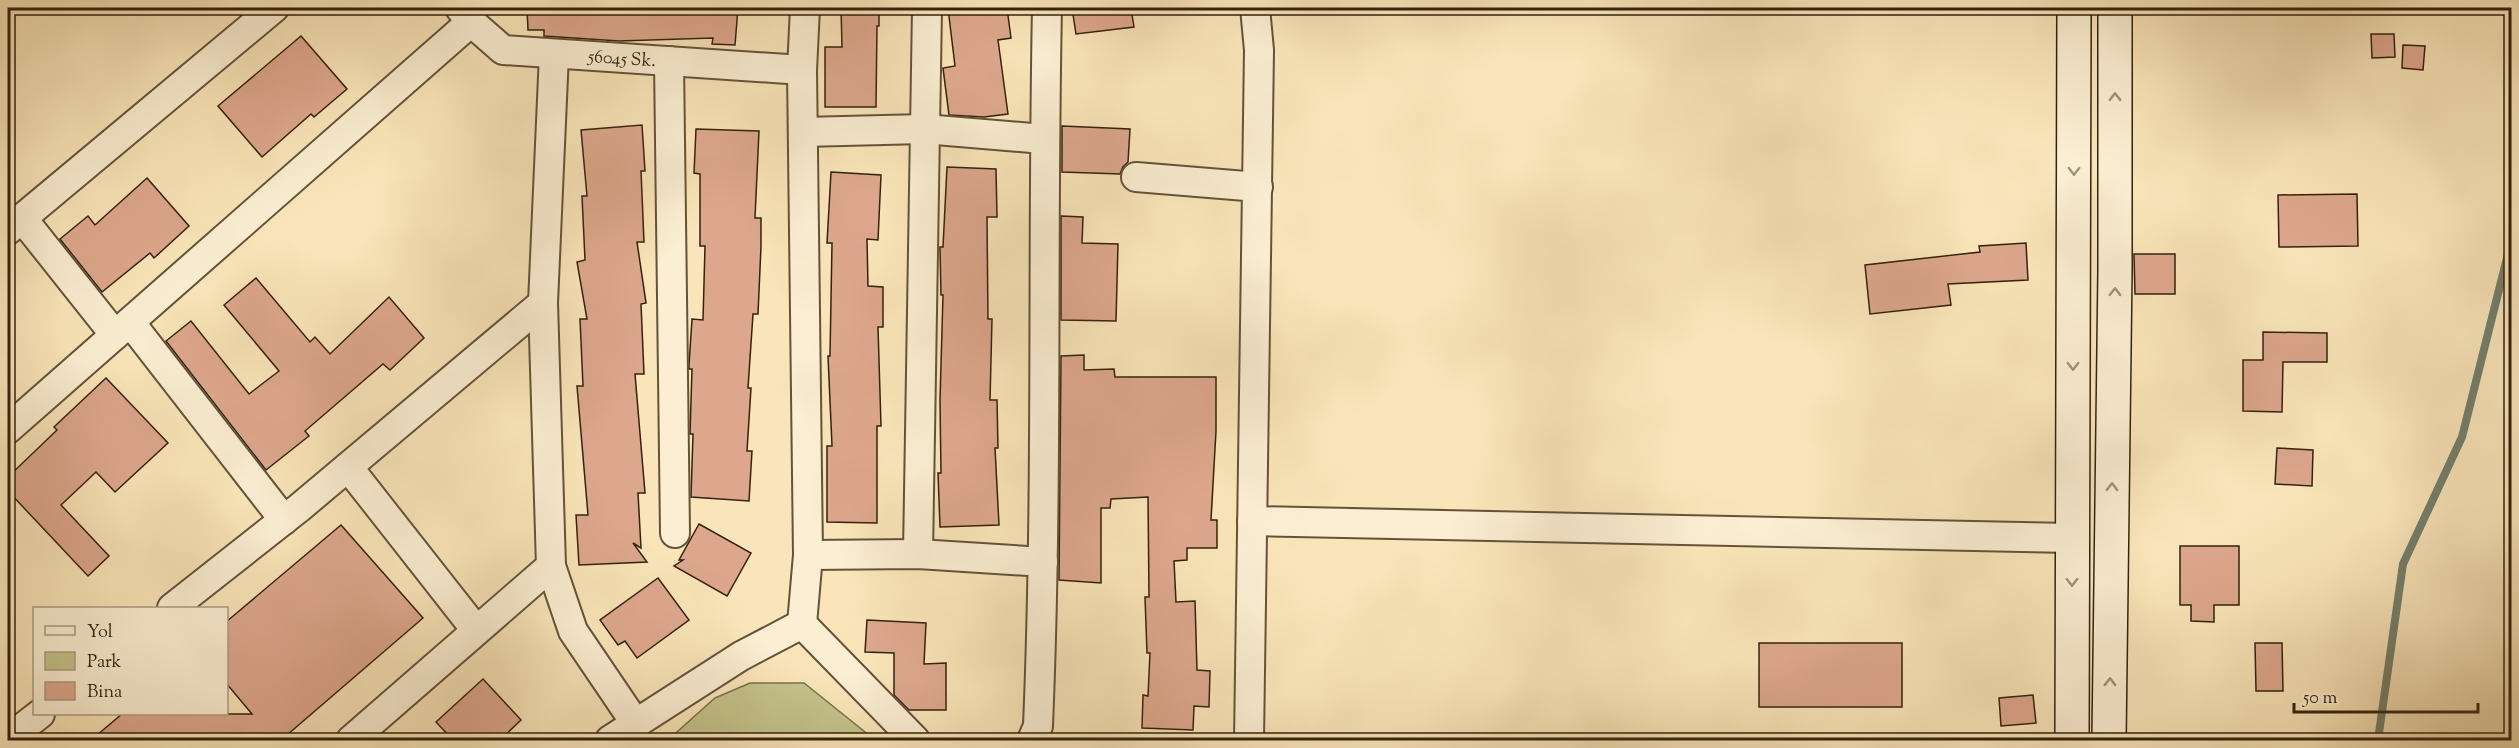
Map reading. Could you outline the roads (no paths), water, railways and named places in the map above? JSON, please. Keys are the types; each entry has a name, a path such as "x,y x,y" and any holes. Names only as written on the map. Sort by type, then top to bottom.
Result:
{"main road":[{"path":"2072,741 2074,8"},
{"path":"2109,741 2115,270 2115,8"}],"street":[{"path":"274,8 15,224 122,328 284,520"},
{"path":"805,8 802,70 808,555 802,624 915,741"},
{"path":"918,555 927,8"},
{"path":"1032,741 1038,726 1042,562 1044,139 1047,8"},
{"path":"1249,741 1258,187 1259,51 1255,8"},
{"path":"8,429 465,15"},
{"name":"56045 Sk.","path":"465,15 503,50 802,70"},
{"path":"554,54 543,303 551,566 573,631 636,724"},
{"path":"669,61 675,533"},
{"path":"803,132 924,129 1044,139"},
{"path":"1136,177 1258,187"},
{"path":"175,607 284,520 543,303"},
{"path":"348,467 477,630"},
{"path":"1252,521 2073,538"},
{"path":"808,555 918,555 1042,562"},
{"path":"351,741 551,566"},
{"path":"610,741 741,656 802,624"},
{"path":"9,739 39,715"}],"waterway":[{"path":"2378,740 2403,564 2462,437 2508,254 2512,185"}]}
